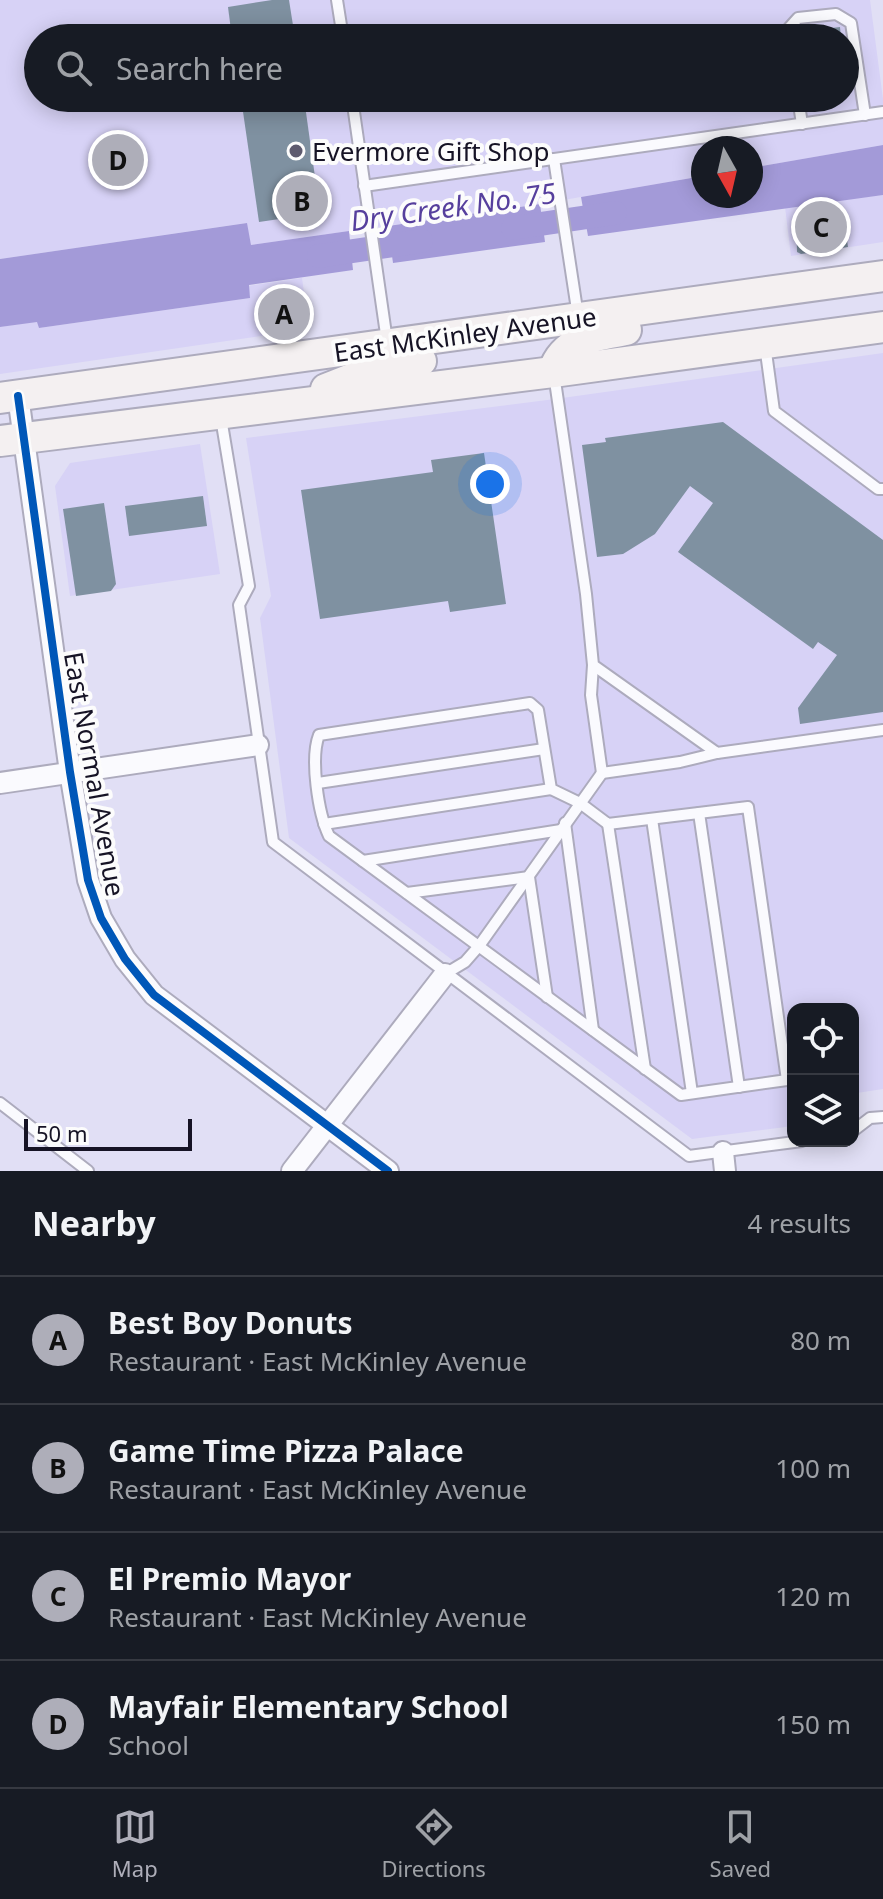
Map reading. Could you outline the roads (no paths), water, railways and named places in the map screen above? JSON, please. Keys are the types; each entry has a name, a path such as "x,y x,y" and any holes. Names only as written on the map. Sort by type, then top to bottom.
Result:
{"main road":[{"name":"East McKinley Avenue","path":"9,397 883,276"},
{"path":"553,372 558,359 585,338 761,310 817,284"},
{"path":"287,405 382,367 557,342 568,335 578,318"},
{"name":"East McKinley Avenue","path":"12,440 883,327"}],"street":[{"name":"East Normal Avenue","path":"9,397 12,440 88,880 101,918 125,959 154,995 388,1171"},
{"path":"0,783 258,745"},
{"path":"292,1171 445,974"}],"lane":[{"path":"337,0 341,24"},
{"path":"793,24 798,18 836,14 851,24"},
{"path":"859,76 865,115"},
{"path":"354,112 388,345"},
{"path":"800,112 802,124"},
{"path":"364,186 883,112"},
{"path":"554,159 578,318"},
{"path":"764,342 774,411 878,489 883,489"},
{"path":"445,974 465,962 479,946 602,773 591,695 593,665 586,594 553,372"},
{"path":"221,413 249,586 239,605 273,842 689,1156 724,1162 787,1145"},
{"path":"593,665 717,753"},
{"path":"324,824 551,789 580,803 608,824 748,807 787,1080 681,1095 329,836 324,824 313,750 319,735 530,703 538,710 551,789"},
{"path":"602,773 883,730"},
{"path":"318,783 544,749"},
{"path":"699,813 739,1087"},
{"path":"652,819 692,1093"},
{"path":"608,824 645,1069"},
{"path":"363,861 563,826"},
{"path":"563,826 593,1030"},
{"path":"407,893 529,877"},
{"path":"529,877 547,997"},
{"path":"0,1103 88,1171"},
{"path":"859,1126 870,1118 883,1117"}],"waterway":[{"name":"Dry Creek No. 75","path":"513,228 615,213"},
{"name":"Dry Creek No. 75","path":"319,256 421,241"}],"place":[{"name":"Evermore Gift Shop","path":"296,151"},
{"name":"Mayfair Elementary School","path":"118,160"},
{"name":"Game Time Pizza Palace","path":"302,201"},
{"name":"El Premio Mayor","path":"821,227"},
{"name":"Best Boy Donuts","path":"284,314"}]}
